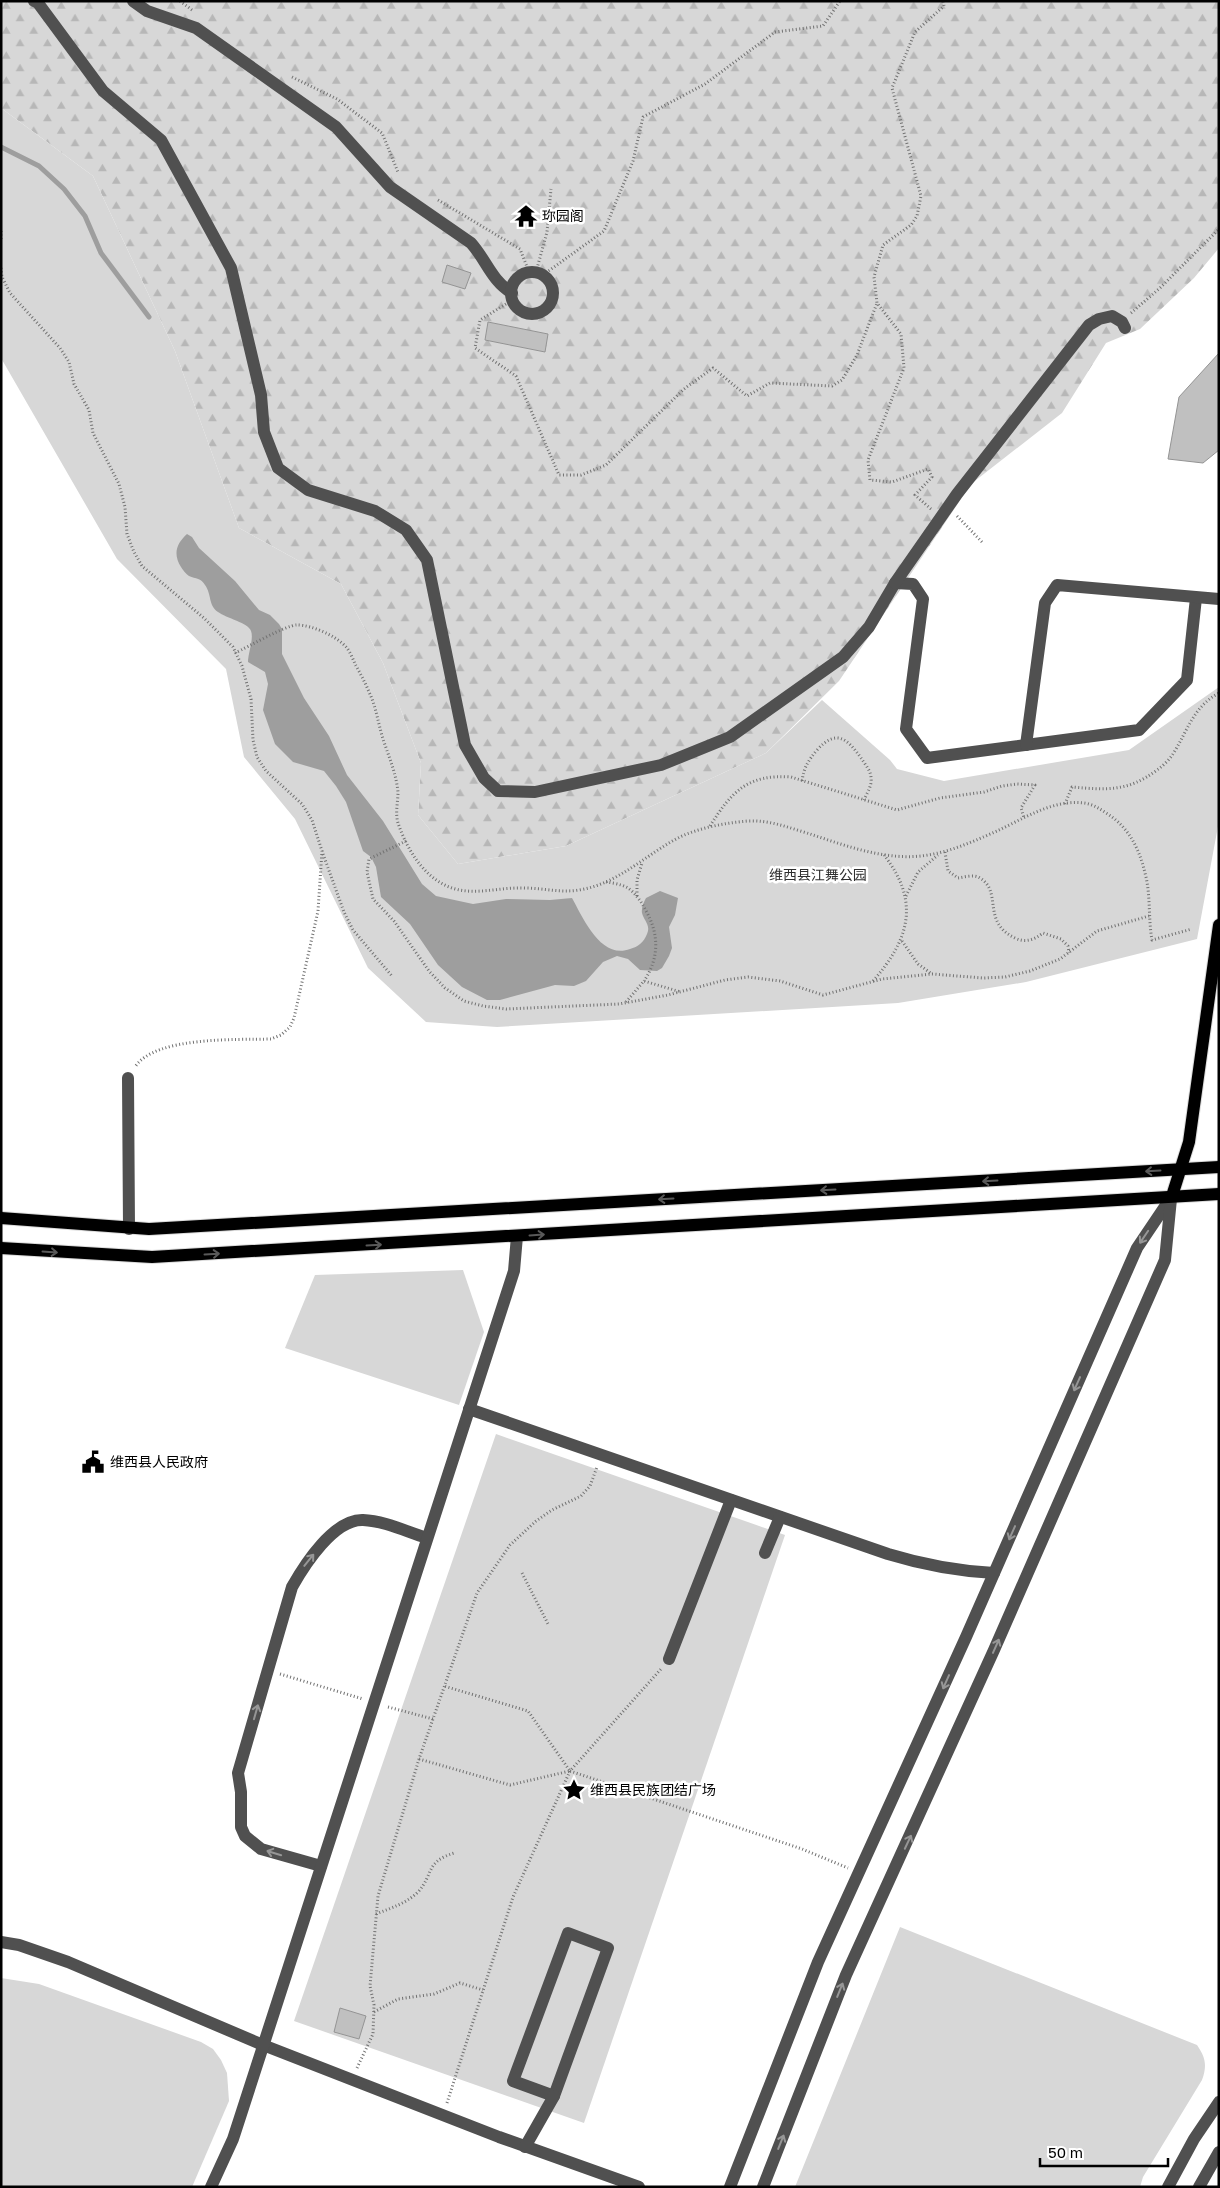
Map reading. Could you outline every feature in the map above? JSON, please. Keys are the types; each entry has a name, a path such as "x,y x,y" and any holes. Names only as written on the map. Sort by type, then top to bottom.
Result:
{"main road":[{"path":"1172,1196 1182,1170 1189,1142 1219,925"},
{"path":"1,1218 149,1230 1219,1167"},
{"path":"1,1248 152,1258 1219,1194"}],"street":[{"path":"34,1 38,3 103,92 160,140 231,268 261,395 264,432 278,468 308,490 375,510 406,530 427,560 465,746 484,778 498,791 535,792 661,765 730,737 843,657 869,628 895,583 949,506 1089,325 1105,316 1112,316 1124,325"},
{"path":"133,1 147,11 196,28 336,127 390,186 471,243 499,285 512,296 516,306 529,313 543,311 552,300 553,293 549,280 540,274 529,272 516,279 512,296"},
{"path":"895,583 913,584 923,599 906,729 927,758 1140,730 1187,680 1196,598"},
{"path":"1026,745 1045,603 1057,584 1219,599"},
{"path":"128,1078 128,1229"},
{"path":"730,2187 815,1970 994,1573 1137,1248 1172,1196"},
{"path":"763,2187 846,1975 994,1650 1165,1260 1172,1196"},
{"path":"211,2187 233,2139 514,1271 517,1236"},
{"path":"469,1409 924,1565 959,1571 994,1573"},
{"path":"669,1659 731,1500"},
{"path":"765,1553 780,1517"},
{"path":"321,1866 261,1849 251,1842 240,1827 241,1792 238,1773 292,1587 307,1561 340,1527 350,1522 370,1521 427,1538"},
{"path":"526,2147 554,2096 608,1948 568,1933 513,2081 554,2096"},
{"path":"1,1942 19,1945 68,1962 263,2046 526,2147 639,2187"},
{"path":"1168,2187 1194,2139 1219,2102"},
{"path":"1199,2187 1219,2152"}],"path":[{"path":"540,274 604,231 633,161 643,117 705,84 775,32 823,26 840,1"},
{"path":"941,518 915,495 932,477 928,469 892,482 870,480 868,460 904,368 901,334 878,303 874,277 883,245 911,225 917,216 922,196 892,88 915,32 944,6 943,1"},
{"path":"540,274 551,189"},
{"path":"1124,325 1219,229"},
{"path":"1,231 1,241"},
{"path":"1,268 2,277 10,293 60,348 69,362 74,384 89,410 93,434 119,484 125,507 127,534 134,552 142,566 204,618 223,636 236,653 242,666 251,699 253,740 257,757 266,771 302,804 312,820 344,912 353,930 392,976"},
{"path":"512,296 480,320 475,348 516,376 559,475 581,475 606,465 684,389 713,368 747,396 770,383 832,386 842,380 857,355 878,303"},
{"path":"949,506 966,527 983,543"},
{"path":"236,653 295,625 316,630 335,638 346,648 370,693 392,761 398,792 397,820 406,841 417,860 430,875 444,884 461,891 481,892 503,888 559,891 581,890 642,863 668,844 710,826 749,821 770,821 862,851 915,856 939,854 1036,812 1065,804 1082,803 1096,806 1114,818 1128,831 1145,873 1150,901 1149,916 1152,940 1192,929"},
{"path":"1065,804 1072,787 1118,789 1148,777 1173,755 1196,712 1208,699 1219,693"},
{"path":"802,781 804,768 824,742 829,739 842,739 848,741 870,772 871,785 864,800"},
{"path":"710,826 733,794 746,784 761,778 776,776 791,777 897,810 940,798 984,792 1002,786 1017,784 1035,785 1021,808 1024,818"},
{"path":"406,841 369,859 367,872 373,899 394,921 429,971 445,988 464,1001 506,1009 626,1003 681,992 725,980 748,977 780,981 823,995 882,978 932,974 983,978 1005,977 1030,971 1069,953 1097,931 1149,916"},
{"path":"128,1078 137,1064 171,1046 185,1042 271,1039 281,1035 290,1027 294,1018 318,912 322,851"},
{"path":"945,852 948,871 958,878 974,876 985,882 993,899 993,914 998,926 1008,935 1022,942 1036,938 1042,933 1061,939 1068,946 1069,953"},
{"path":"873,981 886,967 902,941 904,927 905,897 895,872 884,854"},
{"path":"905,897 918,872 939,854"},
{"path":"637,896 637,880 642,863"},
{"path":"605,881 628,888 637,896 654,928 657,941 654,962 644,981 626,1003"},
{"path":"902,941 918,964 932,974"},
{"path":"644,981 681,992"},
{"path":"353,2081 360,2060 373,2034 374,2012 370,1986 378,1896 419,1759 478,1593 510,1545 536,1521 552,1510 581,1496 590,1486 601,1455"},
{"path":"522,1573 548,1624"},
{"path":"443,2115 513,1897 570,1771 669,1659"},
{"path":"268,1670 374,1703"},
{"path":"444,1686 528,1711 570,1771"},
{"path":"405,1712 433,1719"},
{"path":"419,1759 510,1785 570,1771 802,1849 860,1873"},
{"path":"376,1914 409,1899 418,1891 433,1864 440,1857 454,1852"},
{"path":"374,2012 398,1999 434,1994 460,1983 484,1990"}],"green space":[{"path":"1,1 1219,1 1219,248 1194,278 1140,329 1106,343 1062,413 971,484 839,681 766,753 566,846 458,864 418,815 421,763 383,663 341,584 239,528 175,351 93,176 1,108"},
{"name":"维西县江舞公园","path":"1,108 93,176 175,351 239,528 341,584 383,663 421,763 418,815 458,864 566,846 766,753 822,700 890,760 897,769 944,781 1129,750 1219,687 1219,821 1197,939 1026,982 898,1003 497,1027 426,1022 368,968 295,819 244,757 226,669 117,559 1,358"},
{"path":"463,1270 484,1332 459,1405 285,1348 315,1275"},
{"path":"496,1434 785,1535 584,2123 294,2021"},
{"path":"900,1927 1197,2045 1205,2062 1202,2080 1143,2177 1140,2187 795,2187"},
{"path":"1,1978 39,1984 201,2042 213,2049 227,2073 229,2101 192,2187 1,2187"}],"shaded area":[{"path":"187,534 192,537 199,548 235,581 259,610 270,615 279,624 282,629 282,654 304,698 329,736 347,775 383,821 422,884 436,896 473,904 506,899 550,900 572,898 594,935 610,948 620,951 636,947 644,939 648,928 642,913 643,905 646,898 660,891 678,898 675,915 669,927 672,948 662,968 657,971 640,970 628,959 617,956 603,962 586,981 574,986 555,985 500,1000 487,1000 462,987 438,965 410,924 381,897 376,867 371,857 363,851 346,802 336,786 324,771 293,762 275,744 263,710 268,684 265,672 248,662 252,638 251,631 242,623 215,609 203,583 189,576 181,567 176,553 178,545"}],"building":[{"path":"447,265 471,273 465,289 442,282"},
{"path":"488,322 548,334 545,352 485,340"},
{"path":"1219,353 1219,450 1203,463 1168,459 1179,397"},
{"path":"340,2008 366,2016 359,2039 334,2032"}],"waterway":[{"path":"1,147 39,166 64,189 85,216 101,253 149,317"}],"place":[{"name":"珎园阁","path":"526,216"},
{"name":"维西县人民政府","path":"93,1462"},
{"name":"维西县民族团结广场","path":"574,1790"}]}
